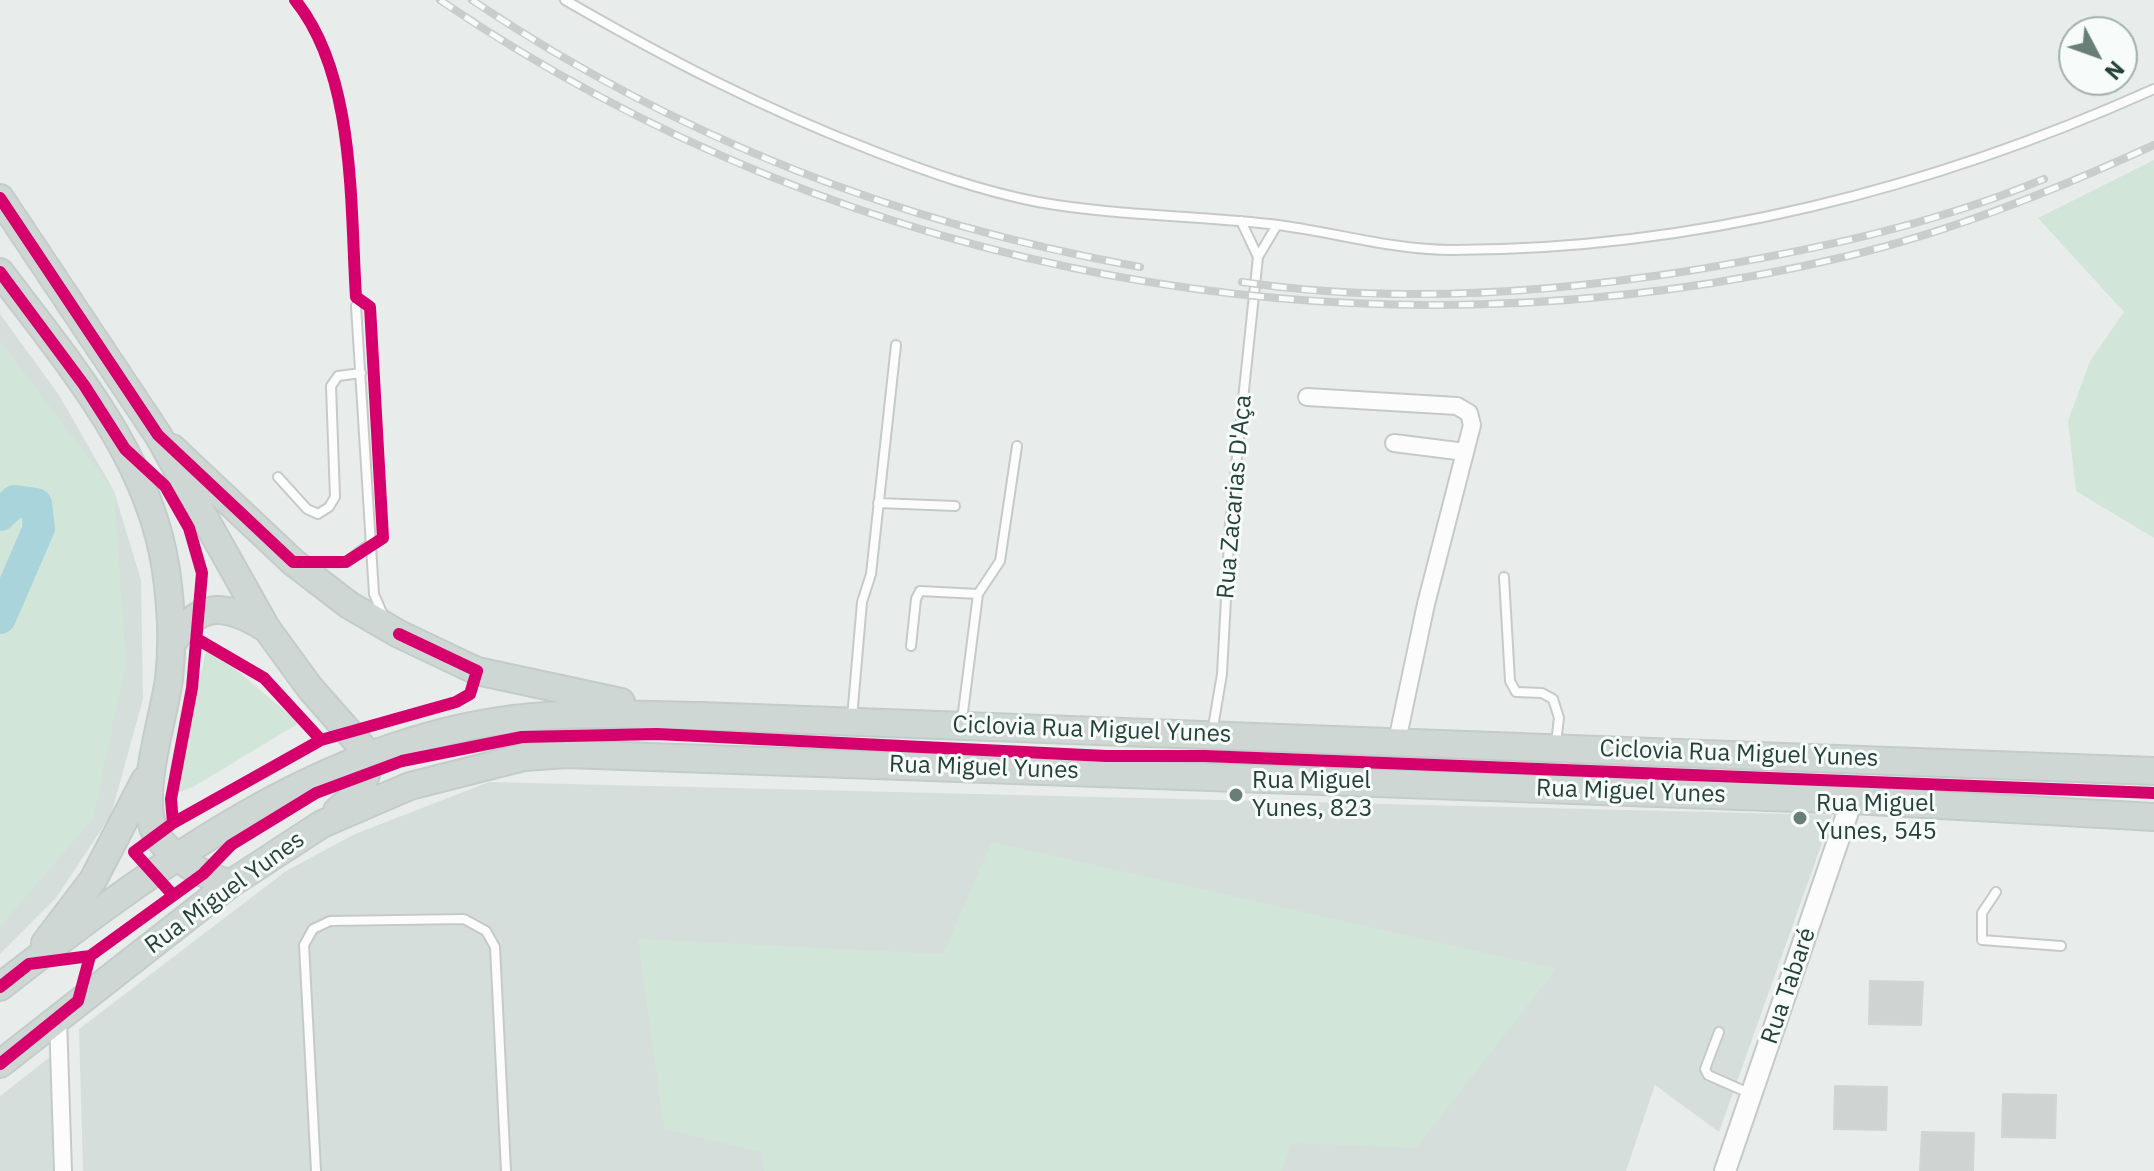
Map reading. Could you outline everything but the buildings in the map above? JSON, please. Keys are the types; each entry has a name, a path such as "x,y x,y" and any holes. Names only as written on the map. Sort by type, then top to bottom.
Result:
{"main road":[{"path":"0,198 158,435 267,629 310,688 369,755 369,773 363,785 322,824"},
{"path":"0,272 84,385 125,449 150,505 166,570 171,645 149,804 156,833 179,858 203,874 230,884"},
{"path":"158,435 293,562 349,605 399,634 494,676 701,716"},
{"path":"171,645 191,618 209,611 241,613 267,629"},
{"name":"Rua Miguel Yunes","path":"0,987 179,858 263,803 397,744 511,719 567,714 701,716 2154,771"},
{"path":"1151,774 1195,763 1210,748 1211,737"},
{"path":"1285,780 1299,760 1349,751 1362,740"},
{"name":"Rua Miguel Yunes","path":"0,1064 230,884 322,824 410,786 524,757 567,754 1151,774 1852,800 2154,817"},
{"path":"29,964 93,880 130,814 155,758"}],"street":[{"path":"1307,397 1457,406 1469,413 1472,425 1397,741"},
{"path":"1394,443 1465,452"},
{"name":"Rua Tabaré","path":"1725,1171 1852,800"},
{"path":"58,1019 63,1171"}],"lane":[{"path":"565,0 680,67 795,121 927,172 1033,201 1120,215 1241,221 1450,250 1663,235 1856,197 2035,139 2154,89"},
{"path":"1241,221 1258,257"},
{"path":"1258,257 1277,225"},
{"name":"Rua Zacarias D'Aça","path":"1211,737 1222,674 1230,523 1258,257"},
{"path":"356,306 370,544 377,604 399,634"},
{"path":"852,723 862,602 871,574 896,345"},
{"path":"278,477 307,509 318,514 329,507 335,497 331,386 338,376 361,373"},
{"path":"961,727 978,594 1000,561 1017,446"},
{"path":"878,503 955,506"},
{"path":"293,562 346,562 370,544"},
{"path":"1504,577 1510,681 1516,692 1542,693 1553,699 1559,718 1555,748"},
{"path":"911,646 916,599 920,591 978,594"},
{"path":"1996,892 1982,913 1982,940 2061,946"},
{"path":"316,1171 304,945 313,929 330,921 464,919 486,931 495,947 506,1171"},
{"path":"1719,1032 1705,1069 1714,1078 1751,1095"}],"shaded area":[{"path":"0,314 59,395 114,491 141,580 143,699 111,815 56,898 0,954"},
{"path":"489,782 1832,815 1719,1132 1655,1085 1626,1171 83,1171 79,1029 286,871 355,834"},
{"path":"50,1057 53,1171 0,1171 0,1096"}],"green space":[{"path":"2154,160 2154,538 2076,491 2068,421 2090,361 2124,312 2038,218"},
{"path":"0,341 114,491 126,663 94,817 0,927"},
{"path":"207,645 299,723 193,787 177,793"},
{"path":"992,842 1556,969 1416,1148 1292,1143 1282,1171 764,1171 762,1152 664,1129 638,939 943,954"}],"waterway":[{"path":"0,515 15,501 36,504 39,528 0,618"}],"railway":[{"path":"440,0 599,96 766,174 939,235 1117,276 1298,300 1482,304 1665,290 1887,246 1965,222 2042,193 2154,145"},
{"path":"472,0 629,94 709,134 792,169 876,200 962,226 1050,249 1140,267"},
{"path":"1242,282 1298,289 1410,294 1522,290 1633,279 1733,263 1869,235 2001,196 2044,179"}],"cycle path":[{"path":"0,198 158,435 293,562 346,562 383,538 370,307 356,297 350,182 340,103 315,31 295,0"},
{"path":"0,272 84,385 125,449 165,486 189,528 202,573 192,688 171,799 173,823 321,740 456,702 470,694 477,671 399,634"},
{"path":"197,639 264,678 321,740"},
{"name":"Ciclovia Rua Miguel Yunes","path":"0,987 29,964 90,956 203,874 231,845 316,793 402,761 522,737 657,734 1106,756 1205,756 2154,793"},
{"path":"172,894 134,852 173,823"},
{"path":"0,1064 78,1001 90,956"}],"place":[{"name":"Rua Miguel Yunes, 823","path":"1236,795"},
{"name":"Rua Miguel Yunes, 545","path":"1800,818"}]}
